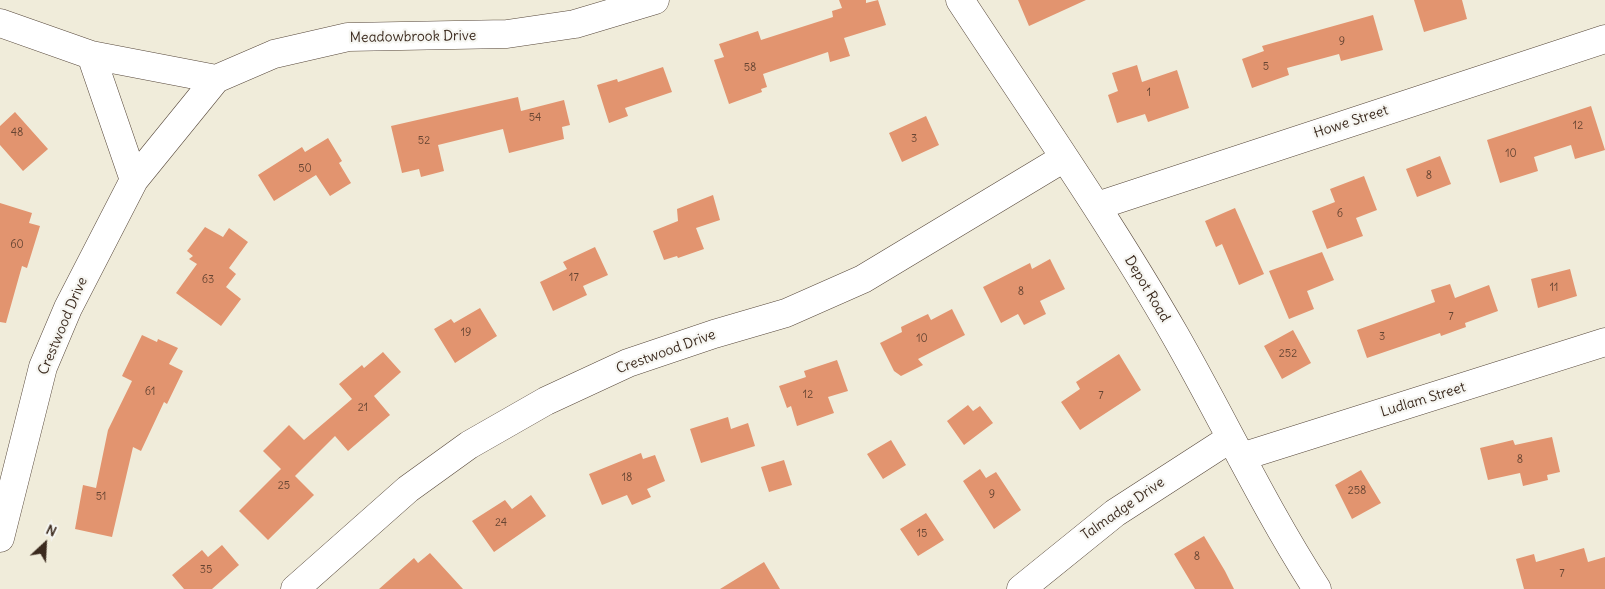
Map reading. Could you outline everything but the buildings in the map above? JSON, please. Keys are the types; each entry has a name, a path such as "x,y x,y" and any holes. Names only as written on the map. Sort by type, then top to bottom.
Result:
{"street":[{"name":"Meadowbrook Drive","path":"216,79 274,54 348,37 507,34 575,24 656,0"},
{"name":"Depot Road","path":"960,0 1097,206 1175,335 1284,538 1317,589"},
{"path":"0,23 90,55 216,79"},
{"name":"Howe Street","path":"1097,206 1605,40"},
{"path":"90,55 134,180"},
{"name":"Crestwood Drive","path":"0,538 43,367 68,308 134,180 216,79"},
{"name":"Crestwood Drive","path":"295,589 408,489 469,445 546,401 628,363 714,334 786,313 864,279 1064,158"},
{"name":"Ludlam Street","path":"1236,447 1605,342"},
{"name":"Talmadge Drive","path":"1021,589 1114,513 1236,447"}]}
